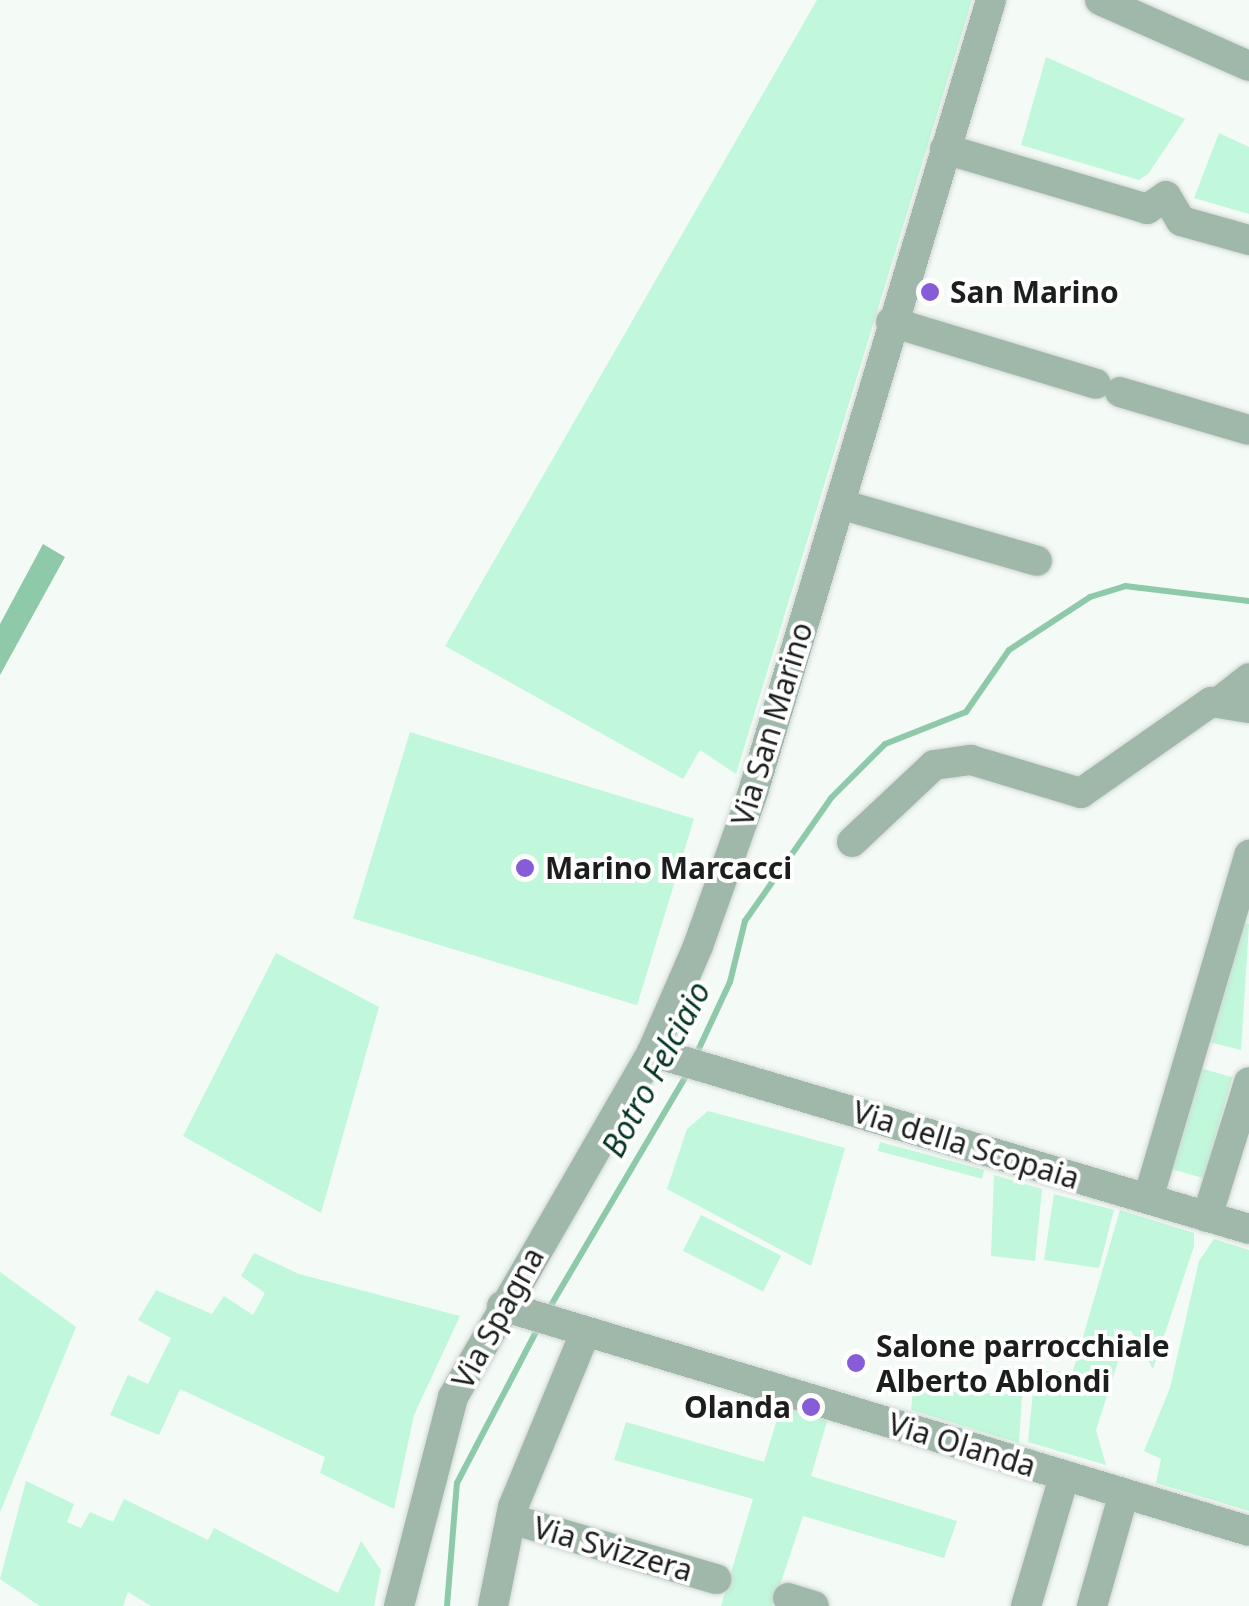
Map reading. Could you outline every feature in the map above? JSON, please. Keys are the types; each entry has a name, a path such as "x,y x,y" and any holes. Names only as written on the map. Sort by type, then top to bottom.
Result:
{"street":[{"name":"Via San Marino","path":"652,1052 745,816 991,0"},
{"path":"1100,0 1249,66"},
{"path":"945,150 1147,209 1166,196 1181,221 1249,240"},
{"path":"891,322 1249,430"},
{"path":"840,504 1037,561"},
{"path":"852,842 934,765 971,760 1081,793 1234,705 1249,678"},
{"path":"1148,1198 1249,855"},
{"name":"Via della Scopaia","path":"652,1052 1249,1229"},
{"name":"Via Spagna","path":"399,1606 442,1424 502,1306 652,1052"},
{"path":"1206,1217 1249,1082"},
{"name":"Via Olanda","path":"502,1306 1249,1531"},
{"name":"Via Svizzera","path":"494,1606 511,1519 581,1332"},
{"path":"1026,1606 1064,1477"},
{"path":"1092,1606 1124,1493"},
{"name":"Via Svizzera","path":"511,1519 716,1579"}],"shaded area":[{"path":"817,0 972,0 736,774 700,750 683,779 445,646"},
{"path":"1046,57 1185,119 1148,174 1139,180 1021,145"},
{"path":"1219,133 1249,147 1249,214 1194,198"},
{"path":"43,544 65,557 0,675 0,624"},
{"name":"Marino Marcacci","path":"410,732 694,819 637,1005 353,918"},
{"path":"1241,921 1249,924 1241,1050 1205,1041"},
{"path":"276,953 379,1007 321,1213 183,1136"},
{"path":"1197,1067 1233,1077 1204,1178 1168,1168"},
{"path":"708,1111 845,1148 811,1266 667,1189 687,1129"},
{"path":"880,1142 984,1170 982,1179 878,1151"},
{"path":"994,1175 1042,1189 1035,1261 991,1256"},
{"path":"1054,1194 1114,1210 1099,1268 1044,1260"},
{"path":"1120,1210 1194,1233 1194,1246 1153,1369 1131,1331 1113,1329 1122,1349 1096,1430 1106,1465 1028,1442 1035,1371 1073,1371"},
{"path":"701,1215 781,1256 763,1291 683,1251"},
{"path":"1214,1239 1249,1250 1249,1511 1156,1483 1161,1459 1144,1451 1170,1388 1199,1261"},
{"path":"254,1253 299,1274 460,1316 414,1415 394,1509 320,1473 325,1457 180,1389 159,1435 110,1415 128,1375 148,1384 171,1338 138,1320 156,1290 212,1314 224,1296 253,1315 265,1293 241,1276"},
{"path":"0,1272 76,1327 0,1512"},
{"path":"913,1390 1022,1395 1019,1443 911,1410"},
{"path":"782,1403 828,1418 811,1476 957,1521 944,1558 803,1516 773,1606 721,1606 753,1499 614,1460 626,1422 764,1462"},
{"path":"26,1481 74,1504 67,1522 81,1528 90,1512 113,1522 124,1499 208,1540 214,1528 338,1593 361,1541 381,1570 374,1606 151,1606 128,1592 123,1606 40,1606 0,1579"}],"waterway":[{"name":"Botro Felciaio","path":"695,1057 730,982 745,921 831,798 885,744 966,712 1009,650 1090,597 1125,586 1249,601"},
{"name":"Botro Felciaio","path":"547,1312 688,1073"},
{"name":"Botro Felciaio","path":"447,1606 457,1483 538,1328"}],"place":[{"name":"San Marino","path":"930,292"},
{"name":"Marino Marcacci","path":"525,868"},
{"name":"Salone parrocchiale Alberto Ablondi","path":"856,1363"},
{"name":"Olanda","path":"811,1407"}]}
